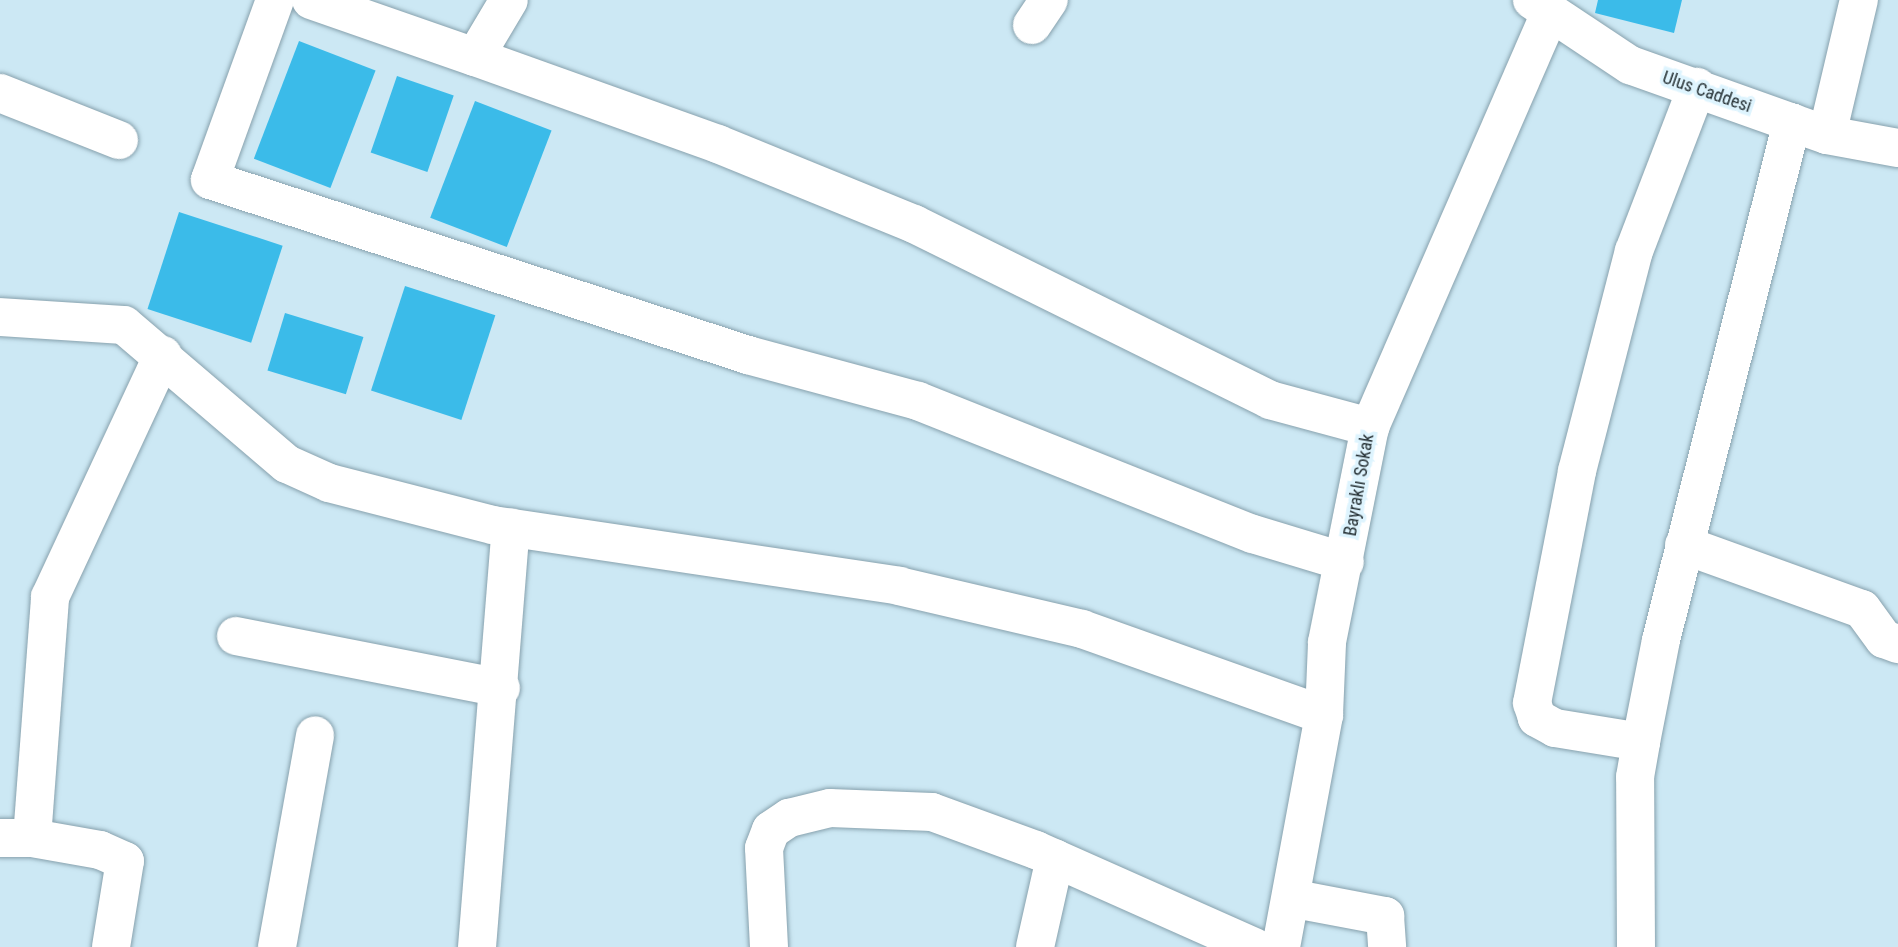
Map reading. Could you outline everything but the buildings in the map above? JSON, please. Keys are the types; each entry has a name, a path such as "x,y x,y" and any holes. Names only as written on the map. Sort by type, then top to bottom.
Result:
{"street":[{"path":"275,0 210,180 748,355 918,401 1253,534 1345,562"},
{"path":"311,0 718,144 914,224 1270,400 1370,427"},
{"path":"475,57 509,0"},
{"path":"1827,135 1859,0"},
{"name":"Bayraklı Sokak","path":"1281,947 1294,899 1324,715 1327,642 1370,427 1541,6"},
{"name":"Ulus Caddesi","path":"1541,6 1630,65 1827,135 1898,148"},
{"path":"1641,742 1555,728 1537,718 1532,704 1577,471 1634,251 1697,87"},
{"path":"0,93 119,140"},
{"path":"1636,947 1635,776 1641,742 1684,545 1792,122"},
{"path":"0,317 124,325 163,355 288,464 329,483 511,527 912,589 1082,629 1324,715"},
{"path":"111,947 125,861 100,849 16,838 50,597 163,355"},
{"path":"477,947 501,688 511,527"},
{"path":"1684,545 1862,609 1884,639 1898,644"},
{"path":"236,636 501,688"},
{"path":"276,947 315,736"},
{"path":"769,947 764,848 771,830 789,817 830,808 932,812 1055,858 1254,947"},
{"path":"1035,947 1055,858"},
{"path":"1294,899 1385,916 1387,947"}]}
